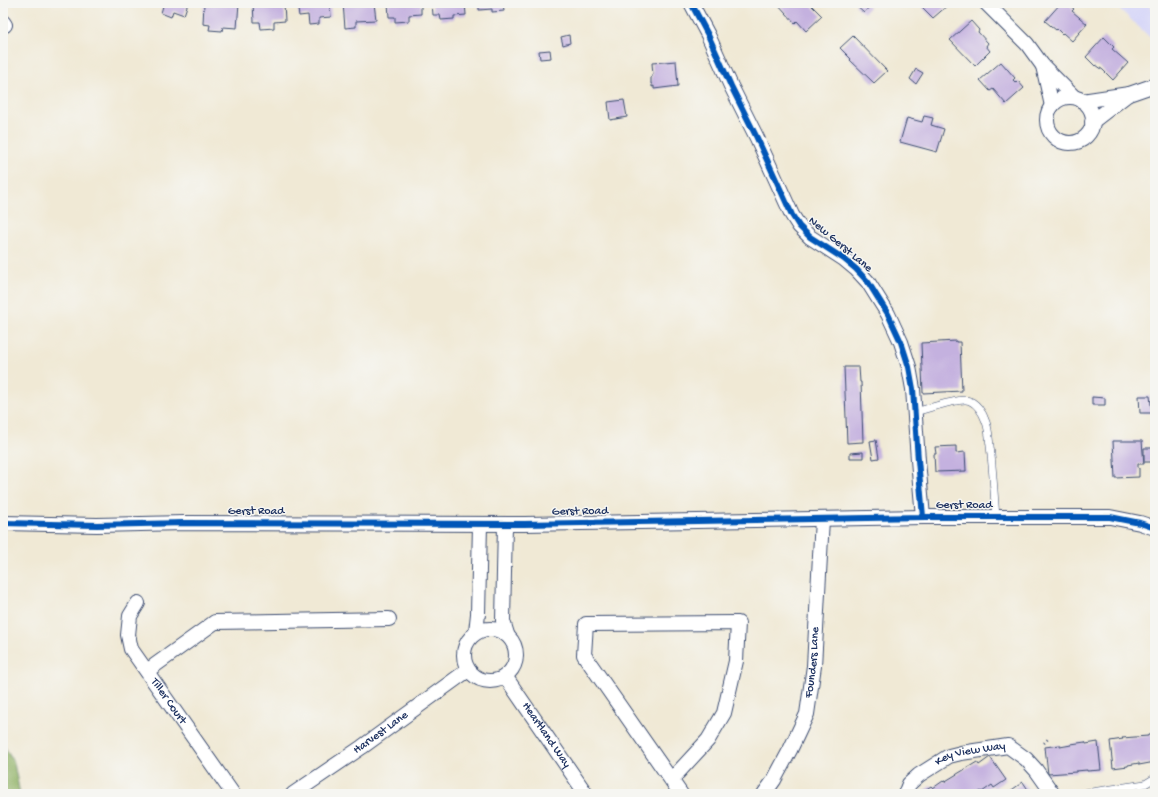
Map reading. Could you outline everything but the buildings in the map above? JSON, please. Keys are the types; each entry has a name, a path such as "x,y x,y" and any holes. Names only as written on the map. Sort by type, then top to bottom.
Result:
{"street":[{"name":"New Gerst Lane","path":"691,3 708,35 792,215 799,226 810,237 856,269 868,282 888,314 901,342 909,367 913,389 923,517"},
{"path":"986,3 1027,44 1043,66 1078,99 1087,105 1090,110 1092,122 1091,128 1087,134 1082,139 1075,142 1062,141 1055,137 1048,126 1048,112 1056,101 1068,97 1078,99 1129,94 1155,84"},
{"path":"1043,66 1052,106"},
{"path":"1092,122 1129,94"},
{"name":"Gerst Road","path":"3,523 505,524 923,517 1110,517 1140,523 1155,528"},
{"name":"Founders Lane","path":"764,794 774,780 807,714 814,666 822,519"},
{"path":"476,632 478,614 480,524"},
{"path":"505,524 503,621 507,634"},
{"name":"Tiller Court","path":"138,603 130,616 128,635 131,649 233,794"},
{"path":"147,671 215,622 389,619"},
{"path":"671,780 708,740 724,713 736,661 738,623 586,624 584,655 671,780 681,794"},
{"path":"492,628 507,634 513,641 516,648 514,666 508,674 501,679 492,681 483,680 468,670 465,662 464,650 469,638 476,632 483,629 492,628"},
{"name":"Harvest Lane","path":"293,794 362,747 468,670"},
{"name":"Heartland Way","path":"505,676 586,794"},
{"name":"Key View Way","path":"905,794 909,784 919,775 949,756 1008,746 1026,759 1053,794"}],"lane":[{"path":"915,412 966,400 977,406 986,422 988,432 992,460 996,517"},
{"path":"1078,794 1146,784 1155,778"}],"path":[{"path":"1044,743 1048,739"}],"shaded area":[{"path":"1113,3 1148,3 1155,18 1155,42"}],"green space":[{"path":"3,744 14,763 20,794 3,794"}],"cycle path":[{"path":"691,3 708,35 792,215 799,226 810,237 844,259 868,282 888,314 901,342 909,367 913,389 923,517"},
{"path":"3,523 97,525 184,523 524,524 923,517 1110,517 1140,523 1155,528"}]}
